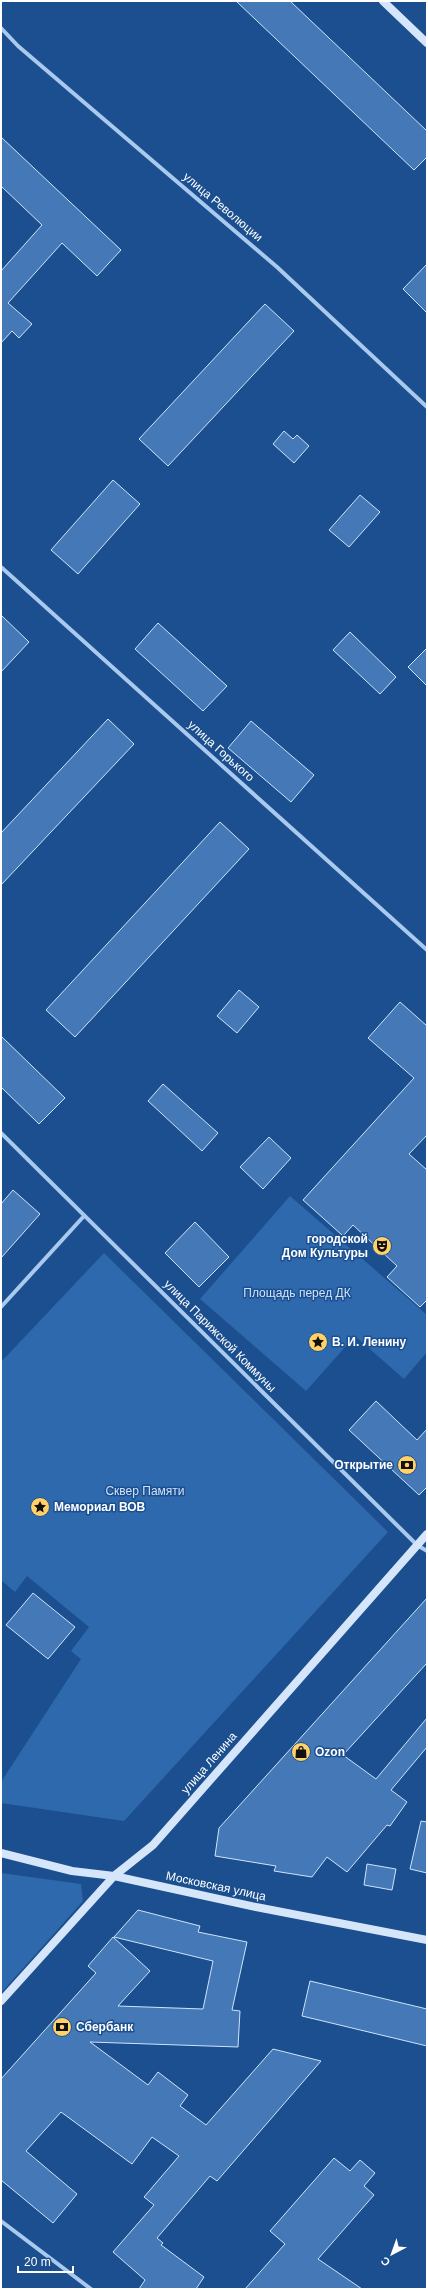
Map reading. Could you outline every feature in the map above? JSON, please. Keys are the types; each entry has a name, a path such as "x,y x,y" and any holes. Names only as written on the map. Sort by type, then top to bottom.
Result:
{"street":[{"path":"383,1 427,43"},
{"name":"улица Революции","path":"1,28 18,46 277,267 427,407"},
{"name":"улица Горького","path":"1,567 427,950"},
{"name":"улица Парижской Коммуны","path":"1,1133 417,1545 427,1550"},
{"path":"1,1306 84,1216"},
{"name":"улица Ленина","path":"1,2001 114,1876 153,1844 427,1534"},
{"name":"Московская улица","path":"1,1853 72,1871 114,1876 256,1907 427,1940"},
{"path":"1,2221 91,2289"}],"green space":[{"name":"Площадь перед ДК","path":"290,1196 427,1315 427,1352 404,1379 355,1336 306,1391 200,1299"},
{"name":"Сквер Памяти","path":"104,1253 388,1532 124,1821 1,1803 1,1782 81,1659 71,1651 89,1627 27,1576 15,1592 1,1580 1,1362"},
{"path":"1,1873 81,1884 83,1901 1,1993"}],"building":[{"path":"236,1 290,1 427,131 427,157 414,170"},
{"path":"1,137 121,250 97,276 62,243 8,303 32,324 19,338 12,331 1,343 1,271 42,225 1,186"},
{"path":"427,264 427,313 403,289"},
{"path":"265,304 294,331 168,466 139,439"},
{"path":"284,431 293,439 297,435 309,446 294,463 273,444"},
{"path":"113,480 140,504 78,574 51,550"},
{"path":"360,495 380,512 349,547 329,530"},
{"path":"1,615 29,642 1,672"},
{"path":"158,623 227,686 203,711 135,649"},
{"path":"350,632 396,677 380,694 333,650"},
{"path":"427,648 427,686 408,667"},
{"path":"108,719 134,744 1,885 1,833"},
{"path":"251,721 314,775 291,802 228,748"},
{"path":"220,822 249,849 75,1037 46,1010"},
{"path":"239,990 259,1007 237,1033 217,1016"},
{"name":"городской Дом Культуры","path":"400,1002 427,1026 427,1135 409,1154 427,1170 427,1300 420,1307 387,1277 397,1266 353,1225 343,1236 303,1200 414,1078 368,1038"},
{"path":"1,1036 65,1098 39,1124 1,1087"},
{"path":"163,1084 218,1133 202,1151 148,1101"},
{"path":"269,1137 291,1158 263,1189 240,1167"},
{"path":"13,1190 40,1214 1,1258 1,1204"},
{"path":"195,1222 229,1257 199,1287 165,1253"},
{"name":"Открытие","path":"376,1401 417,1440 427,1429 427,1487 419,1495 349,1430"},
{"path":"33,1593 75,1627 48,1659 6,1625"},
{"path":"427,1598 427,1663 343,1755 376,1779 427,1718 427,1747 391,1790 407,1802 390,1826 387,1825 347,1872 327,1857 312,1877 274,1871 276,1866 215,1856 219,1828"},
{"path":"421,1821 427,1822 427,1873 410,1869"},
{"path":"367,1864 396,1869 392,1890 364,1885"},
{"path":"138,1910 200,1926 198,1932 247,1942 232,2010 240,2011 238,2047 90,2042 148,2085 158,2072 188,2095 180,2106 206,2125 273,2049 321,2061 217,2181 210,2176 157,2238 163,2243 161,2245 204,2277 196,2289 139,2289 145,2280 113,2252 154,2205 144,2197 179,2156 152,2137 132,2164 61,2112 26,2151 77,2194 53,2223 1,2180 1,2079 96,1973 88,1966 113,1937 150,1971 118,2006 203,2009 213,1961 114,1937"},
{"path":"310,1981 427,2009 427,2046 302,2016"},
{"path":"334,2158 350,2171 360,2160 375,2173 364,2186 374,2195 318,2259 362,2289 245,2289 285,2244 270,2231"}],"place":[{"name":"городской Дом Культуры","path":"382,1246"},
{"name":"В. И. Ленину","path":"318,1342"},
{"name":"Открытие","path":"407,1465"},
{"name":"Мемориал ВОВ","path":"40,1507"},
{"name":"Ozon","path":"301,1752"},
{"name":"Сбербанк","path":"62,2027"}]}
